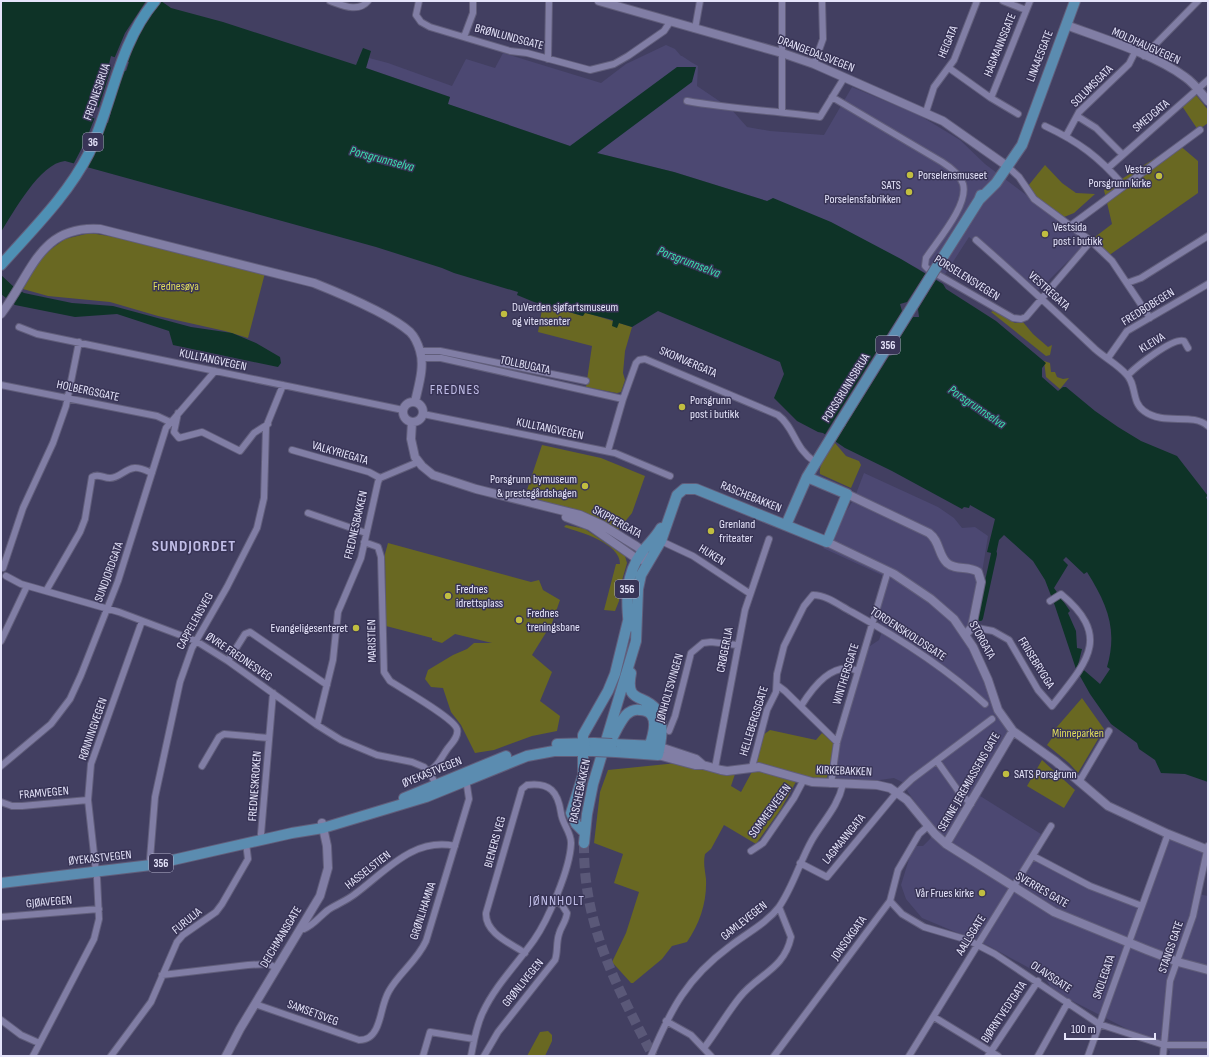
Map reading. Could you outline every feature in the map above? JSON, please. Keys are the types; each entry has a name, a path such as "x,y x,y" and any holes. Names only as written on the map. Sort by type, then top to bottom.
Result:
{"highway":[{"name":"FREDNESBRUA","path":"1,265 49,211 82,164 97,134 126,49 139,24 156,1"}],"main road":[{"name":"LINAAESGATE","path":"936,268 981,195 1005,165 1030,120 1075,1"},
{"name":"PORSGRUNNSBRUA","path":"815,462 936,268"},
{"name":"356","path":"807,477 815,462"},
{"path":"807,477 847,494 827,542"},
{"name":"RASCHEBAKKEN","path":"584,843 592,789 591,749 624,676 636,641 639,584 649,561 661,541 677,495 684,490 692,488 786,525 807,477"},
{"name":"RASCHEBAKKEN","path":"624,676 629,642 628,585 631,571 640,555 659,532 670,514"},
{"name":"STORGATA","path":"786,525 827,542"},
{"name":"356","path":"565,744 573,738 604,699 615,674 628,621"},
{"name":"356","path":"636,641 629,687 635,697 654,708 659,715 661,725 654,750"},
{"name":"356","path":"585,833 576,824 571,813 591,749 614,736 621,721 629,712 635,710 645,710 654,720 654,750"},
{"name":"356","path":"591,717 584,732 591,749"},
{"name":"ØYEKASTVEGEN","path":"1,879 97,875 151,865 323,825 398,800 438,789 523,751 565,744 591,749"},
{"name":"356","path":"591,749 618,748 654,750"},
{"name":"ØYEKASTVEGEN","path":"465,777 536,753 591,749"},
{"name":"ØYEKASTVEGEN","path":"1,883 28,879"}],"street":[{"path":"330,1 347,7 358,8 368,1"},
{"name":"BRØNLUNDSGATE","path":"419,1 416,16 421,22 510,51 548,59 583,69 603,68 614,64 654,38 668,26 670,22"},
{"name":"BRØNLUNDSGATE","path":"464,36 473,13 473,1"},
{"name":"BRØNLUNDSGATE","path":"548,59 549,1"},
{"name":"DRANGEDALSVEGEN","path":"599,1 782,53 814,64 926,112 962,133 1005,165"},
{"path":"695,28 700,1"},
{"path":"782,1 782,112"},
{"path":"814,64 823,39 822,1"},
{"name":"HEIGATA","path":"926,112 934,87 949,68 977,1"},
{"path":"1003,1 1026,10"},
{"name":"HAGMANNSGATE","path":"991,98 1030,1"},
{"path":"1144,56 1198,1"},
{"name":"MOLDHAUGVEGEN","path":"1066,25 1135,52 1178,72 1208,101"},
{"name":"SOLUMSGATA","path":"1066,136 1084,106 1129,64 1135,52"},
{"name":"HAGMANNSGATE","path":"949,68 991,98 1018,114"},
{"path":"687,102 716,107 782,112 820,117 844,78"},
{"name":"SMEDGATA","path":"1108,168 1122,154 1208,80"},
{"name":"PORSELENSVEGEN","path":"832,97 942,162 956,173 960,178 964,190 962,202 926,258 925,266 1013,318 1021,319 1026,317 1091,241"},
{"path":"1077,116 1096,128 1122,154"},
{"path":"1045,126 1081,144 1108,168 1123,185"},
{"path":"1070,226 1123,185 1200,130"},
{"path":"1005,165 1019,176 1034,198 1091,241 1112,261 1150,318"},
{"path":"1,314 44,249 63,234 83,229 100,229 324,287 401,325 412,335 421,354 414,402"},
{"path":"1127,283 1142,278 1208,236"},
{"name":"VESTREGATA","path":"976,240 1128,375"},
{"name":"FREDBOBEGEN","path":"1108,358 1125,334 1208,284"},
{"name":"KULLTANGVEGEN","path":"19,327 37,334 403,410"},
{"name":"KLEIVA","path":"1128,375 1144,360 1177,341 1184,341 1188,348"},
{"path":"3,577 6,571 2,568 23,508 49,454 68,398 80,342"},
{"path":"421,354 440,351 586,381"},
{"name":"TOLLBUGATA","path":"421,354 622,399"},
{"name":"SKOMVÆRGATA","path":"608,451 622,399 636,363 639,360 646,359 778,415 788,427 802,452 815,462"},
{"name":"SUNDJORDGATA","path":"1,766 45,730 65,707 77,683 108,608 133,537 165,433 170,422 215,371"},
{"path":"1128,375 1137,403 1148,414 1159,418 1193,420 1208,426"},
{"name":"CAPPELENSVEG","path":"150,859 153,810 161,763 180,682 188,656 257,528 264,498 266,433 283,384"},
{"name":"HOLBERGSGATE","path":"1,385 35,390 157,416 170,422"},
{"path":"414,402 420,405 423,414 420,419 412,422 406,419 403,410 408,404 414,402"},
{"path":"178,413 174,432 179,438 202,432 240,451 254,433 268,424"},
{"name":"KULLTANGVEGEN","path":"423,414 608,451 670,476"},
{"path":"412,422 412,445 418,462"},
{"name":"VALKYRIEGATA","path":"292,450 369,472 380,478"},
{"name":"FREDNESBAKKEN","path":"317,725 328,685 334,653 338,612 358,565 375,491 380,478 418,462"},
{"name":"SKIPPERGATA","path":"418,462 426,470 440,478 588,518 610,530 649,561"},
{"path":"46,591 80,532 85,519 92,477 97,475 112,478 133,468 142,469 152,473"},
{"path":"847,494 929,533 938,543 945,561 952,566 974,569 978,572 981,582 972,627 966,634"},
{"path":"308,513 366,533"},
{"name":"CRØGERLIA","path":"715,768 737,645 749,593 769,539"},
{"name":"HUKEN","path":"661,541 693,556 749,593"},
{"name":"MARISTIEN","path":"364,542 378,547 381,557 382,645 385,675 390,681 445,716 455,725 457,735 435,767 429,771"},
{"name":"STORGATA","path":"827,542 888,571 937,604 954,619 966,634 987,676 998,710 1013,731 1048,755 1108,806 1168,834 1208,850"},
{"name":"WINTHERSGATE","path":"831,784 836,742 888,571"},
{"name":"ØVRE FREDNESVEG","path":"3,577 27,586 108,608 196,641 228,661 317,725"},
{"path":"1,641 27,586"},
{"name":"FRIISEBRYGGA","path":"972,627 993,630 1009,640 1038,690 1052,706 1083,666 1089,652 1090,637 1088,625 1078,609 1061,594 1050,601"},
{"name":"TORDENSKIOLDSGATE","path":"813,595 828,599 872,623 933,662 985,704"},
{"name":"HELLEBERGSGATE","path":"752,767 767,710 773,700 777,685 780,658 784,646 804,606 813,595"},
{"name":"RØNNINGVEGEN","path":"32,1056 94,939 97,930 99,909 97,875 88,800 89,778 94,752 126,669 142,621"},
{"path":"228,661 245,634 250,632 328,685"},
{"name":"JØNHOLTSVINGEN","path":"669,731 673,722 691,653 703,643 711,642 737,645"},
{"path":"801,706 827,674 846,668 858,671"},
{"path":"777,685 801,706 836,742"},
{"name":"FREDNESKROKEN","path":"261,834 273,693"},
{"path":"899,792 906,784 992,720"},
{"path":"317,725 342,740 365,750 384,757 417,763 429,771 438,789"},
{"name":"SERINE JEREMIASSENS GATE","path":"946,844 1013,731"},
{"path":"1078,782 1109,731"},
{"name":"FREDNESKROKEN","path":"202,766 219,737 224,734 269,738"},
{"name":"KIRKEBAKKEN","path":"654,750 695,765 703,765 727,771 752,767 771,769 803,781 831,784 877,785 890,788"},
{"path":"937,761 959,792 971,804"},
{"name":"GRØNLIHAMNA","path":"365,1040 369,1038 376,1030 390,990 422,950 469,799 465,777"},
{"name":"SOMMERVEGEN","path":"751,850 763,843 794,798 803,781"},
{"name":"BIENERS VEG","path":"525,953 492,930 486,920 517,802 524,787 531,784 543,785 554,791 559,802 564,826"},
{"name":"GAMLEVEGEN","path":"651,1056 666,1021 686,988 703,968 729,946 762,923 779,907 816,832 835,808 843,784"},
{"name":"SVERRES GATE","path":"890,788 899,792 912,804 928,826 946,844 1054,912 1178,962 1208,970"},
{"name":"LAGMANNGATA","path":"800,863 827,877 880,812 899,792"},
{"name":"FRAMVEGEN","path":"1,802 12,806 22,806 88,800"},
{"name":"DEICHMANSGATE","path":"226,1056 255,1004 320,896 325,883 328,868 328,856 323,825"},
{"name":"GRØNLIVEGEN","path":"471,1056 474,1039 482,1013 489,1001 538,934 554,900 571,844 571,838 564,826"},
{"name":"JONSOKGATA","path":"774,1056 890,901 898,870 919,834 928,826"},
{"name":"AALLSGATE","path":"909,1056 1051,826"},
{"name":"SKOLEGATA","path":"1088,1056 1168,834"},
{"name":"FURULIA","path":"111,1056 151,1002 176,942 183,935 216,912 222,904 248,859 246,843"},
{"name":"HASSELSTIEN","path":"301,927 309,927 322,915 355,894 412,851 433,845 455,846"},
{"name":"STANGS GATE","path":"1163,1056 1170,985 1193,916 1208,846"},
{"path":"1032,856 1090,886 1142,906"},
{"name":"GRØNLIVEGEN","path":"484,1056 487,1048 502,1027 555,960 558,936 566,922 568,913 562,905 554,900"},
{"name":"OLAVSGATE","path":"890,901 902,914 924,927 978,944 1038,981 1099,1024 1164,1045 1208,1045"},
{"path":"704,1048 740,996 774,968 781,959 791,937 779,907"},
{"name":"GJØAVEGEN","path":"1,917 99,909"},
{"path":"162,975 248,965 268,964 277,968"},
{"name":"BJØRNTVEDTGATA","path":"989,1054 1038,981"},
{"path":"1038,1056 1068,1002"},
{"name":"SAMSETSVEG","path":"255,1004 343,1036 365,1040"},
{"path":"934,1017 989,1054 998,1056"},
{"path":"1,1020 21,1035 39,1043"},
{"path":"666,1021 682,1029 711,1056"},
{"path":"423,1056 430,1032 474,1039"}],"shaded area":[{"path":"666,45 675,49 681,56 698,66 697,86 731,109 747,127 770,131 824,135 852,87 919,115 960,140 985,164 1090,243 1067,262 1039,290 1032,288 969,237 940,282 917,268 767,201 674,172 597,153 601,150 573,144 570,146 447,104 450,97 366,68 369,58 388,63 452,86 466,59 495,68 503,53 601,83 626,64"},
{"path":"864,473 938,507 954,518 962,528 975,527 988,536 971,639 994,695 1013,731 977,794 1041,834 1033,853 1086,884 1142,903 1163,835 1206,845 1198,894 1208,896 1208,1056 1169,1056 1170,1051 1053,991 1042,973 1031,969 989,946 922,918 906,899 901,885 913,846 923,846 930,839 932,834 930,823 908,792 904,783 894,778 880,780 826,780 867,648 879,640 883,629 877,616 886,577 823,548 854,499"}],"green space":[{"path":"1196,95 1208,110 1208,123 1198,130 1182,106"},
{"path":"1178,144 1198,161 1198,193 1108,256 1091,240 1112,224 1104,190"},
{"path":"1045,165 1062,183 1076,193 1095,194 1074,213 1064,217 1034,195 1028,186"},
{"name":"Frednesøya","path":"90,233 121,238 265,273 248,338 225,331 158,316 110,302 48,296 23,289 43,255 65,239"},
{"path":"543,304 582,316 584,312 632,327 625,351 623,373 625,380 621,392 617,393 586,387 592,346 538,332"},
{"path":"993,311 1015,323 1023,322 1033,334 1048,347 1052,345 1050,355 1046,356 991,312"},
{"path":"1044,361 1050,363 1051,372 1055,372 1057,377 1063,379 1069,378 1060,389 1046,377"},
{"path":"835,443 846,456 859,461 861,465 851,488 820,474 822,462"},
{"name":"Porsgrunn bymuseum & prestegårdshagen","path":"542,445 601,458 645,476 632,513 618,530 578,511 525,496"},
{"path":"566,525 585,529 625,556 627,563 621,584 619,601 615,611 604,610 616,564 620,564 618,557 614,550 606,544 589,535 564,527"},
{"path":"388,543 531,582 539,580 543,590 560,600 552,623 532,655 552,672 540,701 560,716 557,731 532,736 494,750 475,753 461,725 451,712 443,688 431,687 425,679 428,670 453,655 467,649 474,643 492,643 455,634 442,643 432,640 432,638 386,626 385,554"},
{"name":"Minneparken","path":"1082,698 1104,729 1078,773 1069,763 1047,745 1058,730 1056,728"},
{"path":"770,730 816,740 822,733 837,746 826,780 798,778 781,809 756,844 724,825 711,849 705,854 704,863 706,888 704,904 692,935 687,942 672,946 662,959 633,983 631,983 612,962 626,933 639,892 614,883 623,854 594,843 600,792 608,770 687,762 735,774 731,786 741,792 755,766 763,735"},
{"path":"1042,760 1075,790 1064,808 1027,786"},
{"path":"548,1031 552,1035 552,1041 545,1056 527,1056 540,1032"}],"water":[{"name":"Porsgrunnselva","path":"1,1 161,1 171,8 223,22 356,65 363,48 371,51 366,68 450,97 448,104 570,146 677,67 696,67 692,82 597,153 674,172 767,201 773,198 831,222 901,259 943,284 946,289 996,321 1046,363 1042,368 1042,377 1058,391 1063,387 1066,387 1095,411 1118,427 1141,441 1177,456 1208,496 1206,497 1208,502 1208,782 1185,774 1161,773 1155,760 1139,749 1137,743 1111,724 1090,694 1076,669 1045,580 1033,561 1004,535 999,540 996,554 987,552 995,519 970,505 969,508 964,507 962,509 892,471 845,448 823,433 797,421 774,398 784,374 780,362 658,311 632,327 619,323 617,328 612,326 613,320 585,313 583,316 534,302 517,295 518,292 454,273 376,247 65,161 46,170 37,179 28,190 1,232","holes":["111,56 129,62 126,71 110,67 109,64","94,106 111,112 108,123 90,117","1066,557 1084,574 1087,572 1100,595 1109,617 1111,641 1107,667 1110,669 1100,684 1078,665 1082,649 1077,648 1076,631 1068,613 1070,611 1054,588 1068,565 1063,560"]},
{"path":"1,275 15,288 24,293 72,303 113,306 191,327 232,333 256,343 280,357 281,363 278,367 173,345 169,331 117,314 75,317 15,305 1,294"}],"pier":[{"path":"146,1 162,1 143,26 125,62 114,59 125,33"},
{"path":"112,65 123,69 109,113 98,109"},
{"path":"108,114 105,125 85,168 73,165 86,140 95,117 106,120"},
{"path":"927,271 937,278 918,309 919,317 913,317 894,347 896,354 889,356 835,442 824,436 878,349 876,342 883,341 902,311 900,304 907,302"}],"waterway":[{"path":"980,618 994,554"}],"tunnel":[{"path":"584,843 585,873 589,901 604,954 626,1004 653,1056"}],"place":[{"name":"Porselensmuseet","path":"910,175"},
{"name":"Vestre Porsgrunn kirke","path":"1159,176"},
{"name":"SATS Porselensfabrikken","path":"909,192"},
{"name":"Vestsida post i butikk","path":"1045,234"},
{"name":"DuVerden sjøfartsmuseum og vitensenter","path":"504,314"},
{"name":"Porsgrunn post i butikk","path":"682,407"},
{"name":"Porsgrunn bymuseum & prestegårdshagen","path":"585,486"},
{"name":"Grenland friteater","path":"711,531"},
{"name":"Frednes idrettsplass","path":"448,596"},
{"name":"Frednes treningsbane","path":"519,620"},
{"name":"Evangeligesenteret","path":"356,628"},
{"name":"SATS Porsgrunn","path":"1006,774"},
{"name":"Vår Frues kirke","path":"982,893"}],"district":[{"name":"FREDNES","path":"455,389"},
{"name":"SUNDJORDET","path":"194,546"},
{"name":"JØNNHOLT","path":"557,900"}]}
